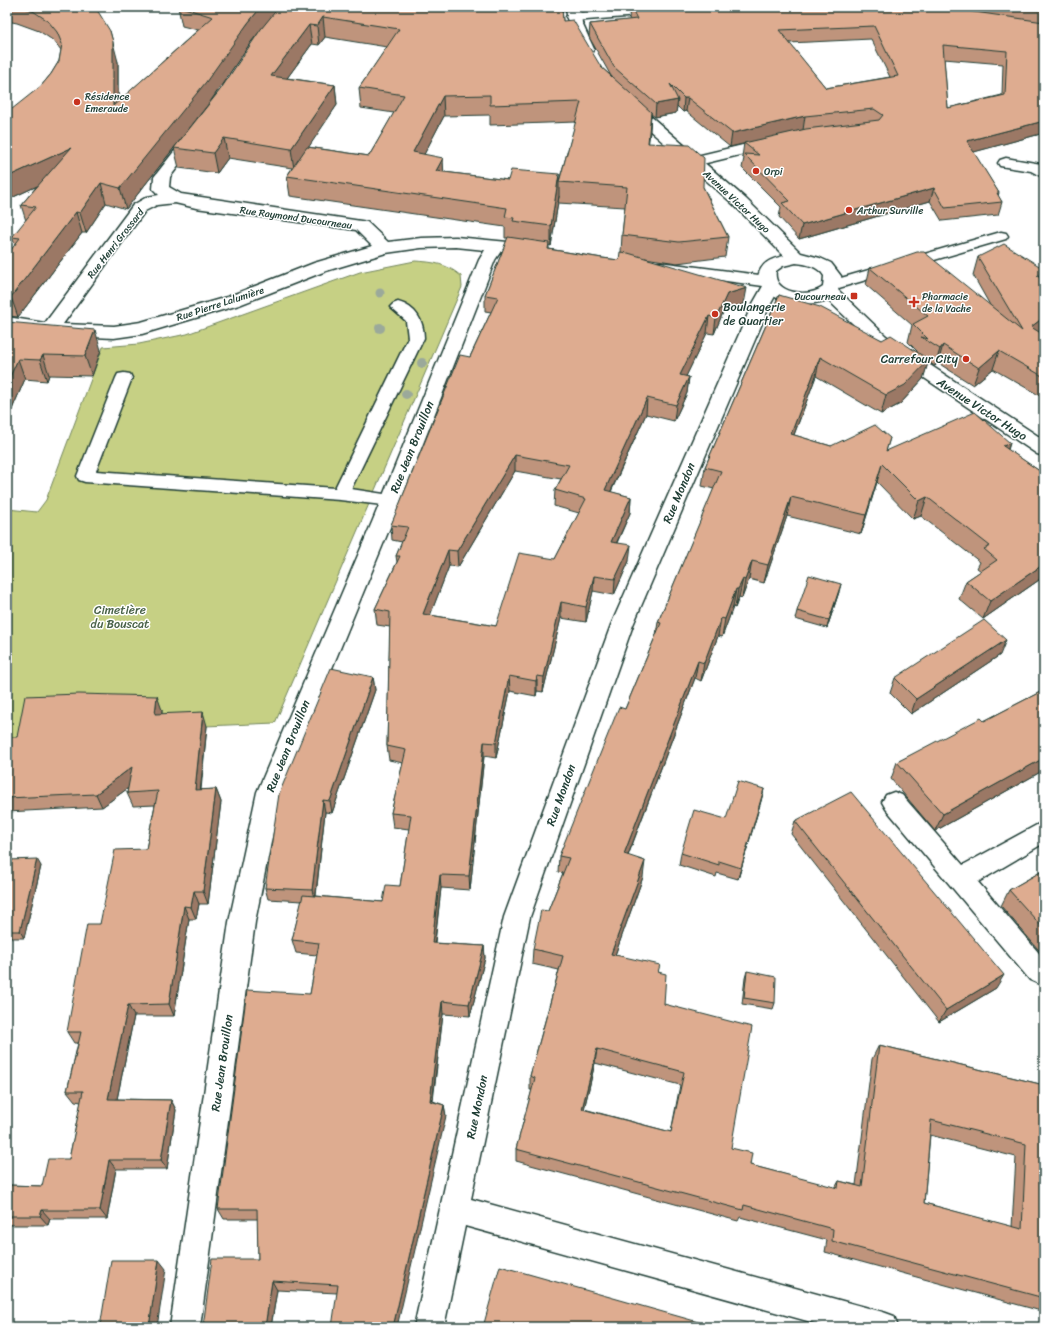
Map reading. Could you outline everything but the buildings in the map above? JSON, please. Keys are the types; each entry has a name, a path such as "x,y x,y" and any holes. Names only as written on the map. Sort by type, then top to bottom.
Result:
{"street":[{"path":"594,62 577,31 573,12 706,7"},
{"name":"Avenue Victor Hugo","path":"615,91 740,202 796,258"},
{"path":"175,198 161,189 162,177 203,124"},
{"name":"Avenue Victor Hugo","path":"694,161 789,139"},
{"path":"1006,163 1035,167 1044,173"},
{"name":"Rue Raymond Ducourneau","path":"175,198 196,204 361,226 384,248"},
{"name":"Rue Henri Grossard","path":"50,329 139,208 153,200 175,198"},
{"path":"384,248 422,243 456,242 527,249"},
{"name":"Rue Jean Brouillon","path":"185,1327 242,922 269,792 390,500 484,267 496,245"},
{"name":"Rue Pierre Lalumière","path":"50,329 114,332 142,328 233,301 320,267 384,248"},
{"path":"643,265 769,284 789,297 800,299 811,298 830,288 833,279 824,267 816,262 796,258 785,259 769,267 766,274 769,284"},
{"name":"Rue Mondon","path":"429,1327 517,917 622,625 769,284"},
{"name":"Avenue Victor Hugo","path":"830,288 880,340 1044,449"},
{"path":"7,323 50,329"},
{"path":"894,802 1039,972"},
{"path":"960,879 1044,831"},
{"path":"455,1209 883,1327"}],"lane":[{"path":"830,288 1001,236"},
{"path":"340,494 416,338 417,325 410,315 398,307"},
{"path":"124,378 85,476 340,494 390,500"}],"green space":[{"name":"Cimetière du Bouscat","path":"415,261 434,263 451,269 461,276 462,287 275,723 21,734 7,789 7,509 37,512 46,500 103,347 139,344 187,334 360,272"}],"place":[{"name":"Résidence Emeraude","path":"77,102"},
{"name":"Orpi","path":"756,171"},
{"name":"Arthur Surville","path":"849,210"},
{"name":"Ducourneau","path":"854,296"},
{"name":"Pharmacie de la Vache","path":"914,302"},
{"name":"Boulangerie de Quartier","path":"715,314"},
{"name":"Carrefour City","path":"966,359"}]}
